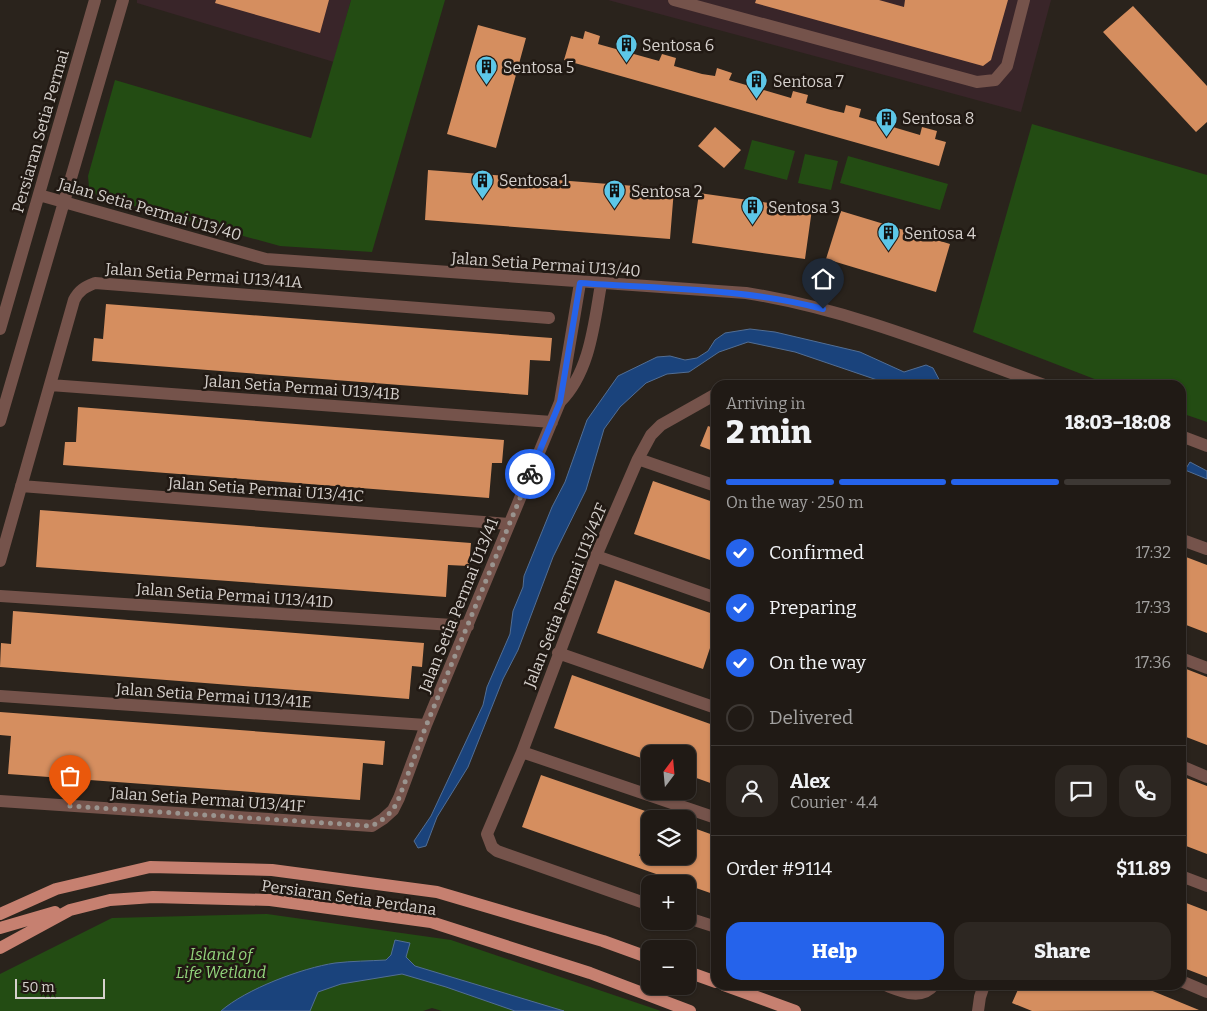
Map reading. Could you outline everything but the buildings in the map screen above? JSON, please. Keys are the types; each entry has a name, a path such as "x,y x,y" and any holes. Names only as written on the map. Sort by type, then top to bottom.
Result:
{"main road":[{"name":"Persiaran Setia Perdana","path":"0,913 56,890 150,867 272,870 437,892 603,941 641,955"},
{"name":"Persiaran Setia Perdana","path":"0,948 70,910 110,900 153,897 270,900 431,922 590,972 690,1011"},
{"path":"0,928 9,927 44,914 70,910"},
{"path":"696,975 711,980"},
{"path":"738,990 795,1011"}],"street":[{"name":"Persiaran Setia Permai","path":"0,329 95,0"},
{"path":"0,421 123,0"},
{"path":"674,0 977,82 994,80 1007,66 1024,0"},
{"name":"Jalan Setia Permai U13/40","path":"40,195 266,259 580,283 746,293 790,300 840,313 1030,380"},
{"name":"Jalan Setia Permai U13/41A","path":"0,561 74,300 78,292 95,283 549,318"},
{"name":"Jalan Setia Permai U13/41","path":"383,819 393,810 399,798 426,726 560,402 580,283"},
{"name":"Jalan Setia Permai U13/41","path":"560,402 570,391 590,346 601,284"},
{"name":"Jalan Setia Permai U13/41B","path":"50,384 552,422"},
{"name":"Jalan Setia Permai U13/42F","path":"641,902 498,851 488,840 488,827 522,752 596,556 638,458 651,435 661,425 711,397"},
{"path":"1186,438 1207,446"},
{"path":"638,458 711,484"},
{"name":"Jalan Setia Permai U13/41C","path":"21,486 509,524"},
{"path":"1186,542 1207,549"},
{"path":"596,556 711,596"},
{"name":"Jalan Setia Permai U13/41D","path":"0,596 468,626"},
{"path":"558,653 711,706"},
{"path":"1186,660 1207,668"},
{"name":"Jalan Setia Permai U13/41E","path":"0,696 426,726"},
{"path":"522,752 711,816"},
{"path":"1186,768 1207,777"},
{"name":"Jalan Setia Permai U13/41F","path":"0,801 372,826 383,819"},
{"path":"1186,878 1207,886"},
{"path":"696,921 711,925"},
{"path":"1186,983 1207,992"},
{"path":"903,990 918,994 928,990"},
{"path":"978,1011 982,990"}],"shaded area":[{"path":"137,0 351,0 334,62 137,3"},
{"path":"608,0 1051,0 1021,112"}],"green space":[{"path":"351,0 445,0 372,252 280,246 98,196 89,187 88,176 115,80 311,138"},
{"path":"1032,124 1207,175 1207,422 1186,415 1186,380 1097,380 973,332"},
{"path":"752,140 795,151 787,180 744,169"},
{"path":"805,154 838,161 831,190 798,183"},
{"path":"848,156 948,184 940,210 840,183"},
{"name":"Island of Life Wetland","path":"267,914 451,940 661,1011 442,1011 432,1008 423,1011 0,1011 0,974 112,918"}],"water":[{"path":"750,329 775,332 860,352 904,372 926,365 933,368 939,380 877,380 795,352 748,342 719,352 689,372 667,374 646,383 620,407 604,429 586,490 553,557 518,650 503,679 468,767 437,817 426,846 418,848 414,841 431,816 483,705 487,687 510,634 513,611 523,587 524,576 552,507 565,482 587,420 618,376 657,357 670,356 685,360 697,358 708,351 715,340 725,333"},
{"path":"1190,462 1207,471 1207,479 1186,470"},
{"path":"395,940 410,943 406,957 415,966 564,1011 515,1011 402,974 341,984 318,992 310,1011 221,1011 259,987 307,970 335,963 386,960 391,955"}],"way so far":[{"path":"70,806 372,826 383,819 393,810 399,798 426,726 530,474"}],"place":[{"name":"Sentosa 6","path":"626,64"},
{"name":"Sentosa 5","path":"487,86"},
{"name":"Sentosa 7","path":"757,100"},
{"name":"Sentosa 8","path":"886,137"},
{"name":"Sentosa 1","path":"483,199"},
{"name":"Sentosa 2","path":"615,210"},
{"name":"Sentosa 3","path":"752,226"},
{"name":"Sentosa 4","path":"888,252"}],"route":[{"path":"530,474 560,402 580,283 746,293 790,300 823,309"}]}
